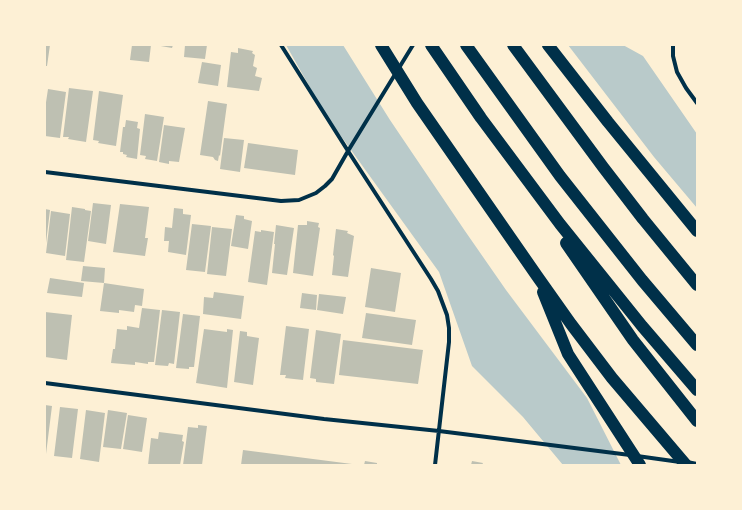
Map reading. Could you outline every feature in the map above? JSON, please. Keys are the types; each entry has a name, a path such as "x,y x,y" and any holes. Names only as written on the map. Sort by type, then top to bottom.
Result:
{"highway":[{"path":"381,45 417,102 537,276 612,378 686,465"},
{"path":"431,45 612,311 652,365 697,421"},
{"path":"466,45 560,176 642,280 697,345"},
{"path":"513,45 603,167 697,285"},
{"path":"548,45 697,232"},
{"path":"481,118 600,275 697,390"},
{"path":"537,276 568,354 640,465"}],"street":[{"path":"281,45 348,152 431,279 447,315 449,342 435,465"},
{"path":"45,172 290,201 308,197 325,186 337,172 412,45"},
{"path":"673,45 673,56 677,72 686,88 697,102"},
{"path":"45,383 324,419 439,431 697,464"}],"shaded area":[{"path":"286,45 343,45 390,120 465,231 506,290 587,398 621,465 563,465 523,417 472,366 439,272 325,114"},
{"path":"568,45 623,45 643,56 697,134 697,208 654,157"}],"building":[{"path":"45,45 50,45 47,66 45,66"},
{"path":"132,45 151,45 149,62 130,60"},
{"path":"155,45 173,45 172,48"},
{"path":"185,45 207,45 205,59 184,57"},
{"path":"238,48 253,51 252,53 255,55 253,66 257,68 255,76 262,78 259,91 227,87 231,52 238,53"},
{"path":"202,62 221,65 218,86 198,83"},
{"path":"69,88 93,91 86,142 68,139 69,137 63,137"},
{"path":"48,89 66,92 60,138 45,136 45,109"},
{"path":"99,91 123,95 116,146 98,143 99,141 93,140"},
{"path":"208,101 227,104 218,161 213,157 200,155"},
{"path":"145,114 164,117 157,161 145,159 146,156 140,155"},
{"path":"126,120 138,122 137,128 140,129 137,159 126,157 127,155 120,152 123,127 125,127"},
{"path":"164,125 185,128 179,162 169,161 169,164 159,162"},
{"path":"224,138 244,140 240,172 220,169"},
{"path":"248,143 298,150 295,175 244,168"},
{"path":"93,203 111,205 106,244 88,241"},
{"path":"120,204 149,207 145,238 148,238 145,256 113,252"},
{"path":"72,207 91,211 84,262 66,260"},
{"path":"174,208 183,209 183,214 191,215 186,255 168,252 169,241 164,241 165,227 172,228"},
{"path":"45,209 50,210 46,243 45,243"},
{"path":"51,211 70,214 65,256 46,253"},
{"path":"236,215 244,216 244,219 252,221 248,249 231,246"},
{"path":"307,221 319,223 318,227 320,228 313,276 293,273 298,225 307,225"},
{"path":"192,224 211,226 205,272 186,270"},
{"path":"276,225 294,228 287,275 272,273"},
{"path":"212,227 232,229 226,276 207,274"},
{"path":"336,229 348,231 347,233 354,236 348,277 332,275"},
{"path":"261,230 274,232 267,285 248,282 255,231 261,232"},
{"path":"83,266 105,268 104,283 81,281"},
{"path":"371,268 401,273 395,312 365,307"},
{"path":"50,278 84,283 82,297 47,293"},
{"path":"104,283 144,289 142,306 135,305 134,312 119,310 119,313 100,311"},
{"path":"214,292 244,296 241,319 203,314 204,297 213,298"},
{"path":"302,293 317,295 316,310 300,308"},
{"path":"319,294 346,297 343,314 317,310"},
{"path":"142,308 160,310 154,362 148,362 148,364 135,362 135,365 111,363 113,349 115,349 117,329 127,330 127,326 139,328"},
{"path":"162,310 180,312 174,364 169,363 168,366 155,365"},
{"path":"45,312 72,315 67,360 45,357"},
{"path":"366,313 416,320 412,345 362,338"},
{"path":"183,314 200,316 194,367 189,367 189,369 176,368"},
{"path":"286,326 309,329 303,380 285,378 286,375 280,375"},
{"path":"204,329 227,332 227,329 233,330 227,388 196,383"},
{"path":"316,330 341,334 334,384 316,382 316,379 310,378"},
{"path":"240,331 247,332 247,336 259,338 253,385 234,382"},
{"path":"343,340 423,350 418,384 339,375"},
{"path":"45,405 52,406 46,454 45,454"},
{"path":"60,407 78,409 72,458 54,456"},
{"path":"86,410 105,413 99,462 80,459"},
{"path":"108,410 127,413 121,449 103,447"},
{"path":"128,415 147,418 142,452 123,449"},
{"path":"198,425 207,426 202,465 183,465 188,427 198,428"},
{"path":"159,432 183,435 182,441 184,442 180,465 148,465 151,438 158,439"},
{"path":"243,450 352,464 352,465 241,465"},
{"path":"365,461 377,463 377,465 364,465"},
{"path":"472,461 483,463 482,465 471,465"}]}
